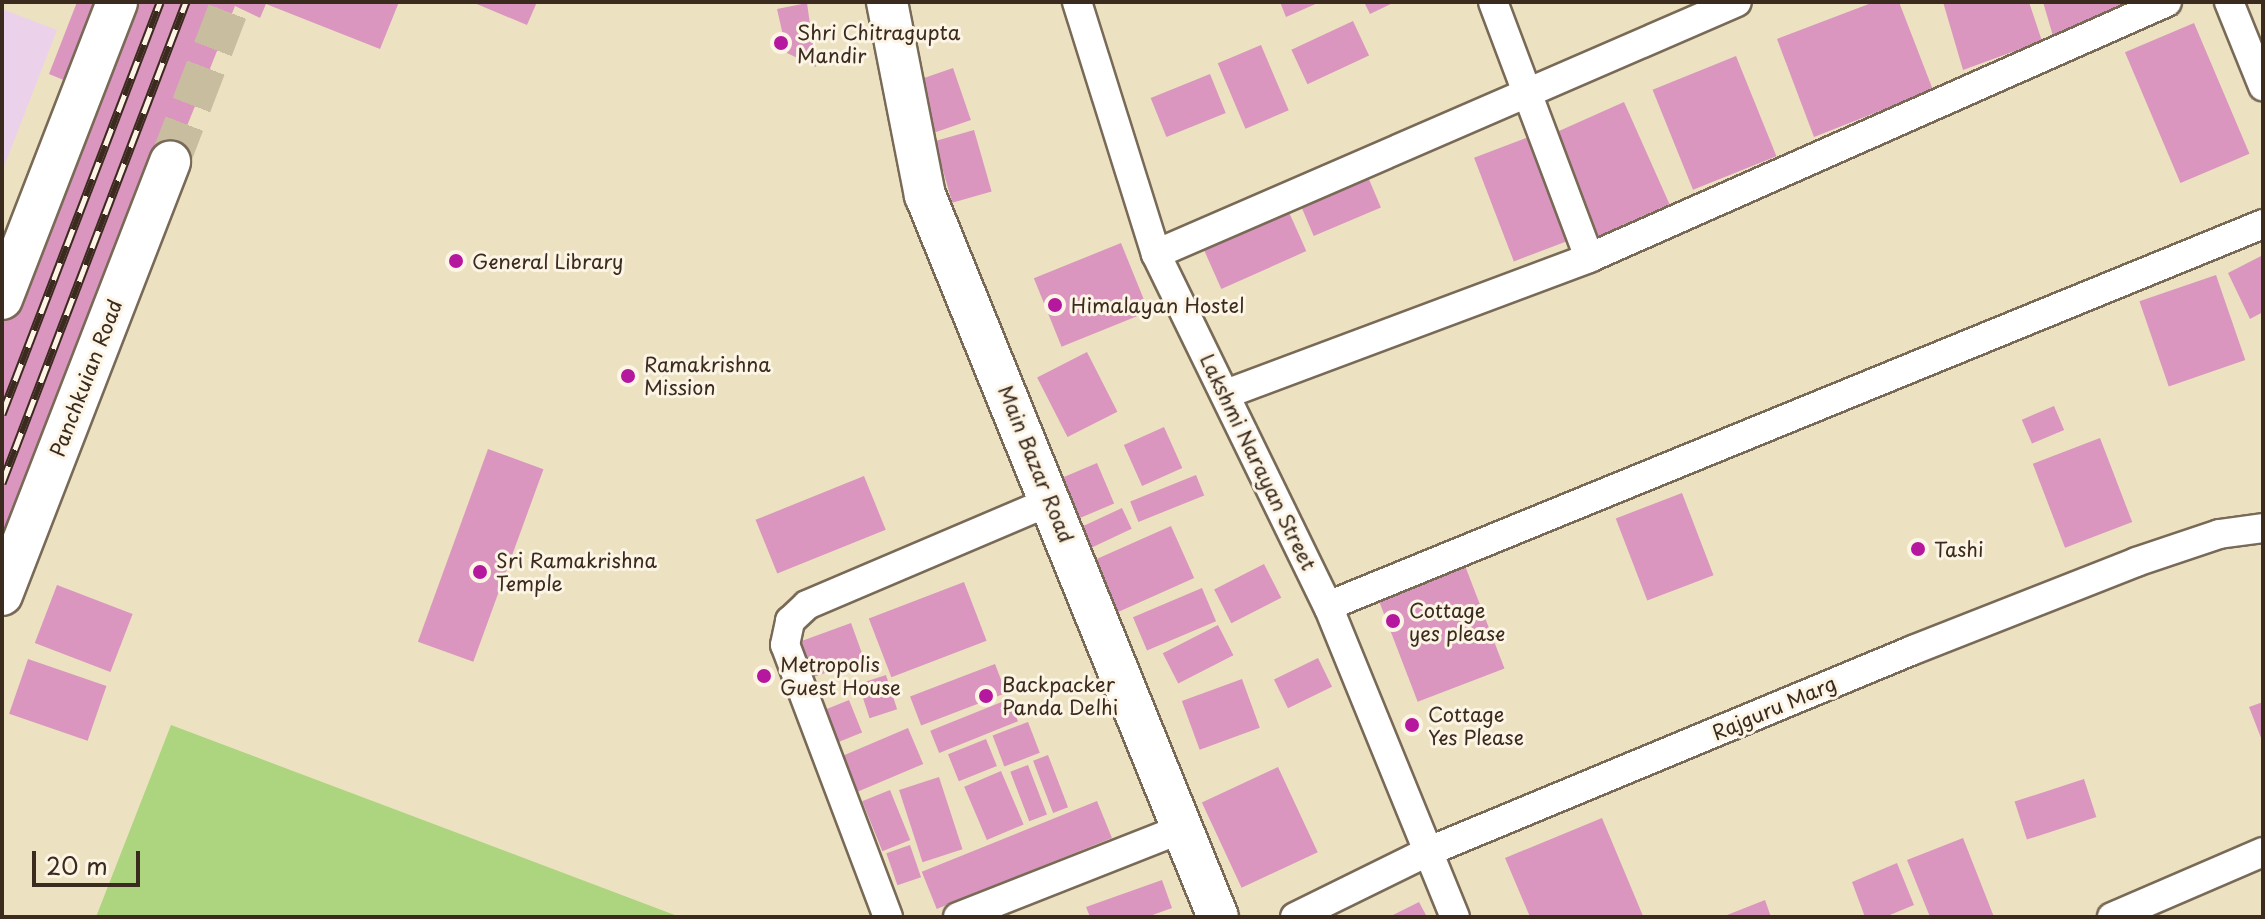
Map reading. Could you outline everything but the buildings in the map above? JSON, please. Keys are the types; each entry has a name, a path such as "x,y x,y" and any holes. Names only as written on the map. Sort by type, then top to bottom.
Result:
{"street":[{"path":"2,299 117,2"},
{"name":"Main Bazar Road","path":"887,2 925,195 1218,917"},
{"name":"Lakshmi Narayan Street","path":"1077,2 1156,254 1328,606 1455,917"},
{"path":"1493,2 1529,91 1589,258"},
{"path":"1156,254 1737,2"},
{"path":"1226,394 1589,258 2167,2"},
{"path":"2229,2 2263,86"},
{"name":"Panchkuian Road","path":"2,595 170,161"},
{"path":"1328,606 2263,224"},
{"path":"888,917 785,645 790,621 807,605 1051,501"},
{"name":"Rajguru Marg","path":"1295,917 1427,852 2136,562 2219,534 2263,528"},
{"path":"958,917 1184,828"},
{"path":"2112,917 2263,852"}],"shaded area":[{"path":"2,9 57,30 2,172"}],"green space":[{"path":"171,725 680,917 96,917"}],"tunnel":[{"path":"170,161 231,2"}],"railway":[{"path":"2,414 160,2"},
{"path":"2,483 186,2"}],"place":[{"name":"Shri Chitragupta Mandir","path":"781,43"},
{"name":"General Library","path":"456,261"},
{"name":"Himalayan Hostel","path":"1055,305"},
{"name":"Ramakrishna Mission","path":"628,376"},
{"name":"Tashi","path":"1918,549"},
{"name":"Sri Ramakrishna Temple","path":"480,572"},
{"name":"Cottage yes please","path":"1393,621"},
{"name":"Metropolis Guest House","path":"764,676"},
{"name":"Backpacker Panda Delhi","path":"986,696"},
{"name":"Cottage Yes Please","path":"1412,725"}]}
